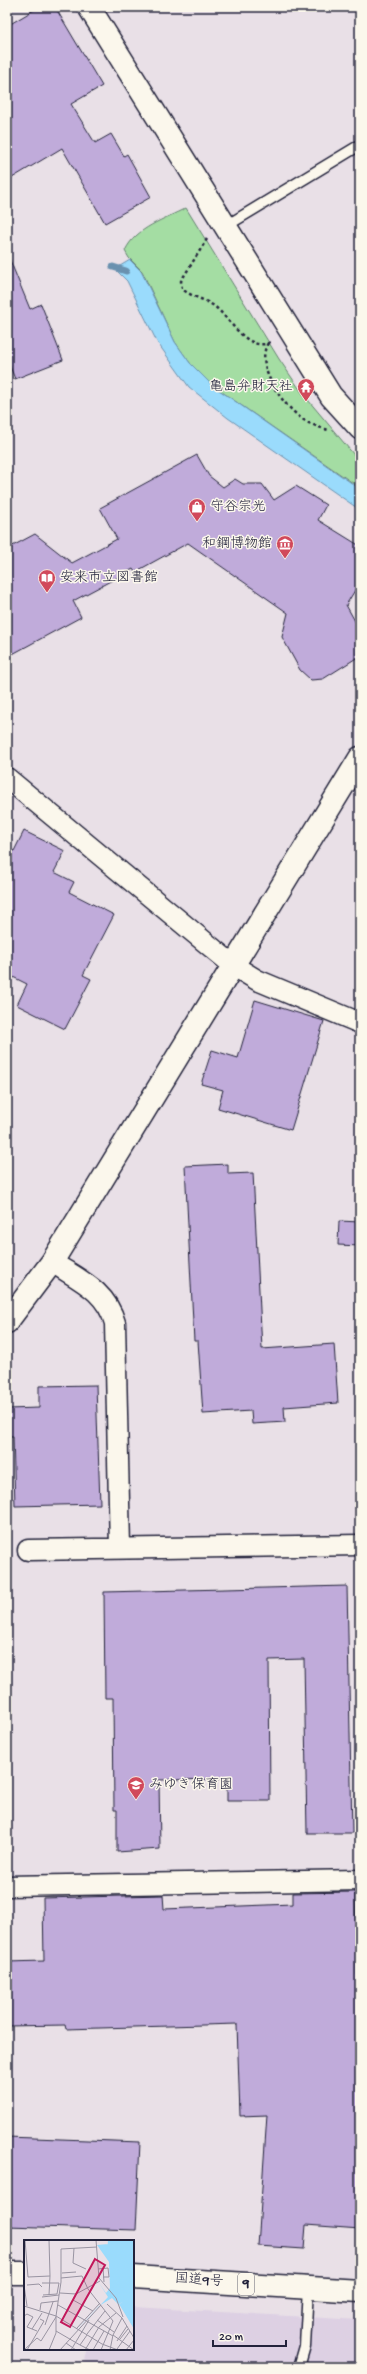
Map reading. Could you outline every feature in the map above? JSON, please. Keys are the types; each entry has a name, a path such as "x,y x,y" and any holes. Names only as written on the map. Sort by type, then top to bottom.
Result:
{"main road":[{"path":"89,7 217,232 331,396 360,428"},
{"path":"7,1322 52,1262 360,758"},
{"path":"7,2273 24,2273"},
{"name":"国道9号","path":"134,2277 360,2291"}],"street":[{"path":"7,778 234,966 257,980 360,1023"},
{"path":"52,1262 101,1295 107,1302 115,1323 120,1548"},
{"path":"28,1550 360,1545"},
{"path":"7,1886 360,1880"}],"lane":[{"path":"217,232 360,145"},
{"path":"299,2367 305,2346 308,2288"}],"path":[{"path":"217,232 204,242 181,281 182,289 190,296 202,299 224,314 238,334 244,338 268,343 272,341"},
{"path":"268,343 264,354 269,381 288,407 301,419 333,432"}],"shaded area":[{"path":"134,2307 360,2320 360,2367 85,2367 86,2350 134,2350"}],"green space":[{"path":"186,208 279,359 303,394 360,462 360,488 212,385 190,363 175,342 142,271 129,258 125,251 136,236 143,230"}],"water":[{"path":"130,260 141,271 175,342 190,363 212,385 360,489 360,510 228,418 189,387 157,342 127,281 115,269"}],"building":[{"path":"39,7 55,7 102,86 71,104 95,143 111,134 124,156 127,154 151,197 105,223 62,148 7,181 7,26"},
{"path":"7,253 30,309 41,304 63,360 15,379 7,359"},
{"name":"和鋼博物館","path":"197,455 209,476 223,487 235,479 243,484 262,484 274,500 296,486 326,505 318,520 360,546 360,582 346,605 360,630 358,657 323,679 311,680 300,670 282,637 288,613 188,543 135,572 133,569 73,601 81,617 7,657 7,549 35,534 72,563 117,539 100,508"},
{"path":"24,831 65,851 54,872 74,882 69,892 114,915 83,975 91,979 65,1029 17,1005 27,984 7,974 7,848 14,851"},
{"path":"255,1000 324,1021 291,1130 218,1108 223,1090 201,1084 212,1050 238,1058"},
{"path":"228,1164 228,1174 253,1173 262,1349 334,1344 338,1403 284,1407 285,1422 252,1424 251,1411 203,1414 198,1341 194,1341 185,1166"},
{"path":"339,1221 360,1222 360,1246 338,1245"},
{"path":"96,1385 100,1504 15,1506 13,1436 7,1436 7,1409 39,1408 39,1386"},
{"path":"347,1586 352,1833 307,1833 304,1659 269,1660 270,1801 227,1801 227,1779 159,1780 160,1849 117,1852 117,1810 114,1810 113,1698 105,1698 104,1592"},
{"path":"355,1892 357,1975 360,1975 360,2229 306,2225 304,2249 258,2246 267,2115 240,2116 237,2024 66,2029 65,2025 7,2026 7,1962 44,1961 43,1898 163,1895 164,1909 293,1904 293,1893"},
{"path":"7,2137 140,2142 136,2230 7,2226"}],"waterway":[{"path":"113,267 126,271"}],"place":[{"name":"亀島弁財天社","path":"306,402"},
{"name":"守谷宗光","path":"197,522"},
{"name":"和鋼博物館","path":"285,559"},
{"name":"安来市立図書館","path":"47,593"},
{"name":"みゆき保育園","path":"136,1800"}]}
